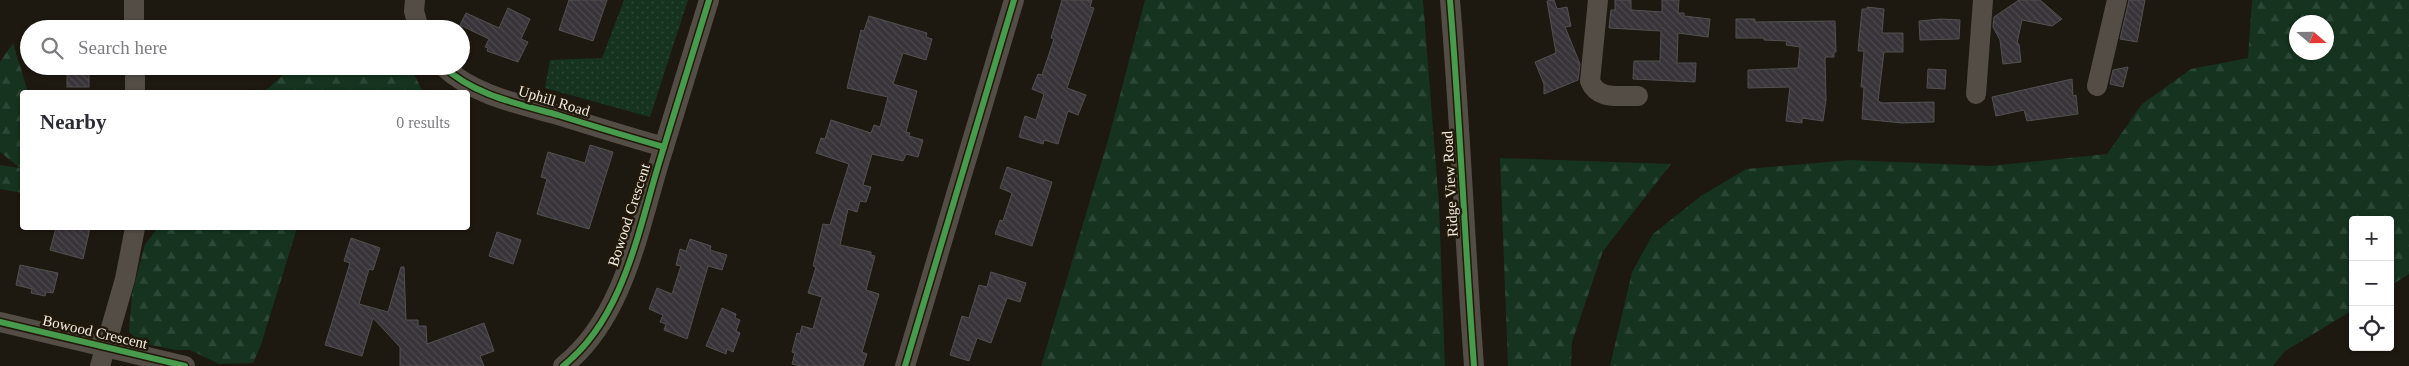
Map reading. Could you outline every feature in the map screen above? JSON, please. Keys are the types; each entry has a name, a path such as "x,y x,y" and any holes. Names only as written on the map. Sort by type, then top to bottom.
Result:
{"street":[{"path":"134,0 134,20"},
{"path":"415,0 414,11 416,20"},
{"name":"Bowood Crescent","path":"563,366 595,332 616,296 631,254 709,0"},
{"path":"906,366 1014,0"},
{"name":"Ridge View Road","path":"1450,0 1461,135 1467,271 1474,366"},
{"path":"1598,0 1590,81 1594,90 1600,94 1638,96"},
{"path":"1976,94 1983,0"},
{"path":"2097,86 2117,0"},
{"path":"135,75 135,90"},
{"name":"Uphill Road","path":"454,75 460,80 506,100 664,147"},
{"path":"103,356 125,279 135,230"},
{"name":"Bowood Crescent","path":"0,322 103,356 185,366"}],"green space":[{"path":"624,0 688,0 650,117 545,88 550,60 602,58"},
{"path":"1145,0 1423,0 1439,205 1445,366 1041,366 1110,133"},
{"path":"2252,0 2409,0 2409,274 2394,283 2394,216 2349,216 2349,312 2285,351 2273,366 1610,366 1632,272 1653,234 1701,196 1746,169 1850,160 1990,166 2107,154 2142,104 2191,69 2248,58"},
{"path":"13,43 20,66 20,75 23,75 27,90 20,90 20,168 0,152 0,62"},
{"path":"283,75 414,75 422,90 266,90"},
{"path":"1500,158 1671,164 1603,251 1572,342 1571,366 1508,366"},
{"path":"0,165 20,168 20,193 0,189"},
{"path":"156,230 296,230 261,345 253,363 219,364 190,350 176,350 141,343 129,332 132,294 145,244"}],"building":[{"path":"569,0 607,0 593,41 559,30"},
{"path":"1062,0 1092,0 1090,7 1094,8 1067,88 1086,95 1078,115 1068,111 1058,144 1044,140 1043,144 1019,137 1025,116 1036,120 1044,94 1032,89 1038,74 1042,75 1054,39 1051,38"},
{"path":"1554,0 1557,9 1567,7 1571,26 1565,27 1580,64 1578,80 1544,94 1544,84 1535,62 1556,53 1547,1"},
{"path":"1615,0 1631,0 1631,10 1662,12 1662,0 1679,0 1678,13 1684,13 1684,16 1710,19 1708,37 1678,33 1677,63 1696,63 1695,82 1633,79 1634,61 1660,61 1661,31 1609,28 1611,10 1615,10"},
{"path":"2019,0 2040,0 2062,19 2052,26 2022,20 2017,43 2019,44 2021,62 2003,64 2000,40 1993,27 1994,17"},
{"path":"2129,0 2145,0 2137,42 2120,39"},
{"path":"1867,7 1884,9 1882,33 1903,33 1903,52 1884,52 1878,101 1882,103 1934,102 1934,122 1902,123 1862,119 1864,87 1861,87 1864,51 1858,51 1862,9 1867,9"},
{"path":"508,8 530,19 521,39 528,42 518,62 487,51 488,48 485,47 489,39 470,30 470,20 462,20 466,13 499,28"},
{"path":"869,16 927,33 926,37 932,39 926,60 903,53 893,84 917,91 906,132 910,133 909,136 923,140 918,157 906,154 903,161 872,154 863,185 871,187 866,202 860,201 857,212 848,209 840,245 871,252 871,255 875,256 866,290 879,294 862,352 867,354 863,366 800,366 792,364 795,353 792,352 797,333 800,334 802,326 813,329 822,297 808,293 816,267 813,266 823,224 830,225 849,164 816,153 821,138 825,139 831,120 871,133 874,125 880,127 888,97 847,88 861,30 864,31"},
{"path":"1736,19 1755,19 1755,22 1835,21 1836,52 1834,52 1834,57 1825,57 1826,100 1823,121 1802,118 1802,123 1786,121 1790,87 1748,88 1748,70 1798,68 1800,47 1786,45 1787,41 1764,40 1764,38 1736,38"},
{"path":"1960,20 1959,39 1920,40 1919,21"},
{"path":"2128,67 2123,87 2110,84 2113,70"},
{"path":"1928,69 1946,70 1945,89 1927,88"},
{"path":"67,75 89,75 89,87 67,87"},
{"path":"2072,79 2073,96 2076,95 2078,114 2027,121 2024,110 1996,116 1992,97"},
{"path":"590,145 613,152 589,229 537,214 547,179 541,177 548,152 585,163"},
{"path":"1007,167 1052,182 1032,246 995,234 1000,220 1003,221 1012,193 1000,188"},
{"path":"55,230 90,230 83,259 50,250"},
{"path":"497,232 521,240 513,264 489,256"},
{"path":"351,238 380,248 373,270 369,269 359,304 388,312 401,267 404,267 406,320 418,320 418,326 426,326 427,344 484,323 494,351 480,356 484,366 400,366 400,347 373,318 362,356 325,345 350,263 344,261"},
{"path":"690,239 711,246 710,250 727,255 722,270 708,266 687,339 664,330 666,324 660,322 663,315 649,309 657,288 672,294 681,266 676,265 680,249 686,251"},
{"path":"20,265 58,273 53,293 46,292 45,296 31,293 32,289 16,285"},
{"path":"991,272 1026,283 1020,302 1007,298 991,343 977,338 969,361 950,355 962,316 969,318 979,285 987,287"},
{"path":"722,308 736,314 735,318 740,320 736,331 740,333 733,352 727,349 726,354 706,346"}],"cycle path":[{"path":"563,366 583,347 600,324 626,273 709,0"},
{"path":"905,366 1014,0"},
{"path":"1450,0 1474,366"},
{"path":"454,75 468,84 497,97 664,147"},
{"path":"0,322 185,366"}]}
